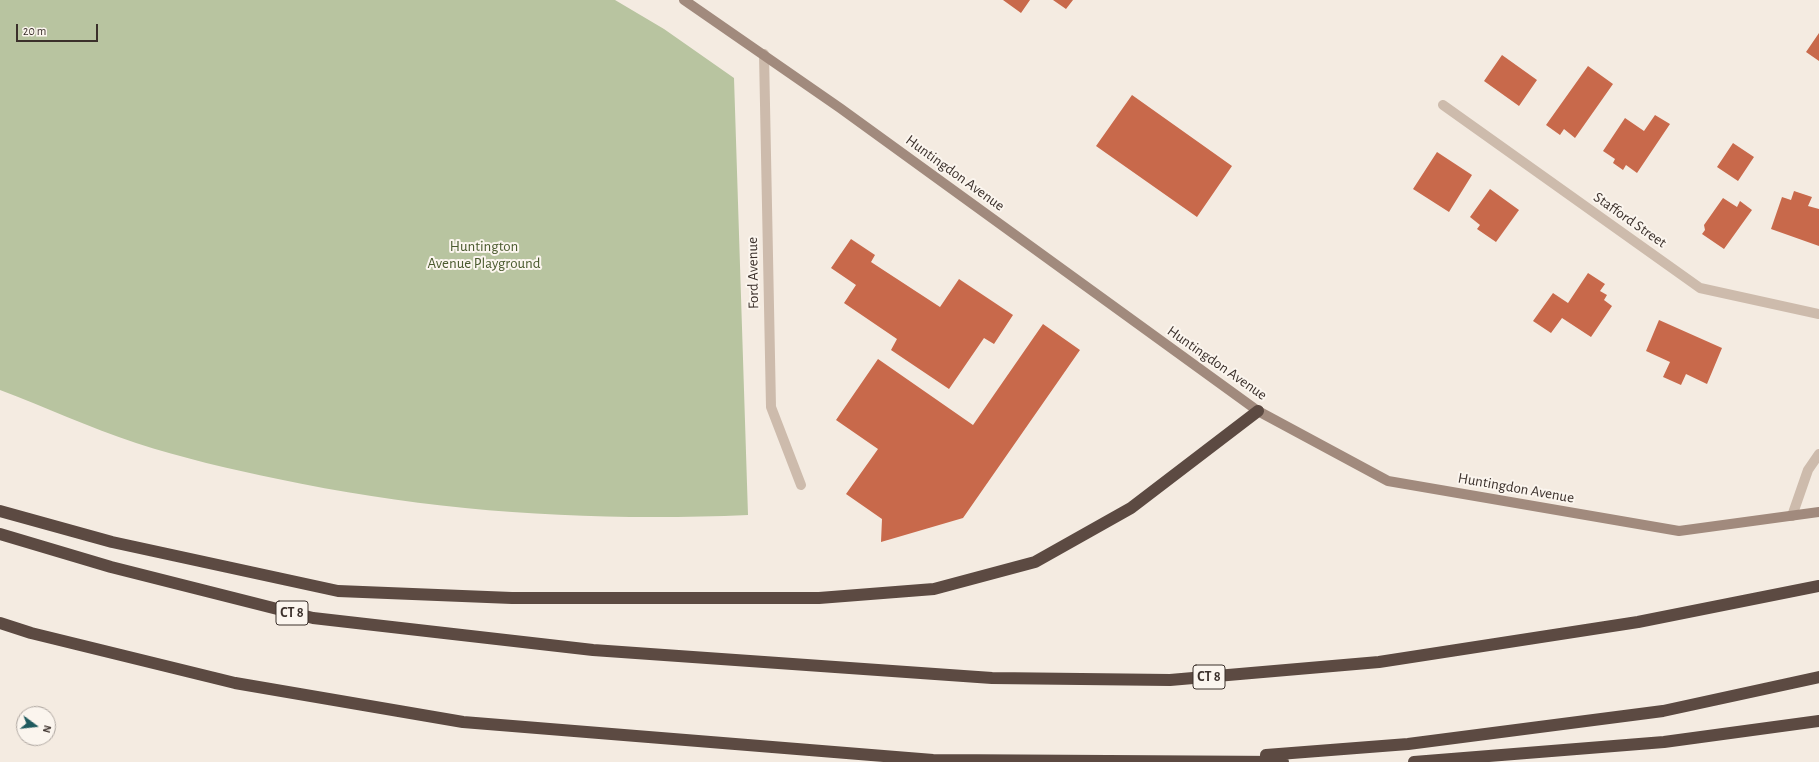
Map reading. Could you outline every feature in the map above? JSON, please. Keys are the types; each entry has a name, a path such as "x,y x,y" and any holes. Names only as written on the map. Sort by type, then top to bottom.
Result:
{"highway":[{"path":"0,511 112,542 338,591 512,598 819,598 934,589 1035,562 1132,508 1258,411"},
{"name":"CT 8","path":"0,534 111,567 313,618 592,650 992,678 1170,680 1378,662 1638,622 1819,586"},
{"path":"0,623 31,633 235,683 463,722 933,760 1284,762"},
{"path":"1179,762 1408,744 1663,711 1819,677"},
{"path":"1414,762 1664,742 1819,721"}],"main road":[{"name":"Huntingdon Avenue","path":"684,0 764,54 1258,411 1388,481 1679,531 1819,512"}],"street":[{"name":"Ford Avenue","path":"764,54 771,407 801,485"},
{"name":"Stafford Street","path":"1443,105 1700,288 1819,314"},
{"path":"1792,516 1808,470 1819,454"}],"green space":[{"name":"Huntington Avenue Playground","path":"0,0 615,0 664,29 734,78 748,515 630,517 571,515 453,507 395,500 278,479 188,458 136,443 102,431 0,390"}],"building":[{"path":"1003,0 1030,0 1021,13"},
{"path":"1053,0 1073,0 1066,9"},
{"path":"1819,33 1819,61 1806,52"},
{"path":"1502,55 1537,80 1519,106 1484,81"},
{"path":"1588,66 1613,84 1575,138 1564,129 1560,135 1546,125"},
{"path":"1132,95 1232,166 1197,217 1096,146"},
{"path":"1655,115 1670,124 1637,173 1626,165 1623,170 1613,163 1615,159 1603,151 1625,118 1644,131"},
{"path":"1733,143 1754,157 1738,181 1717,167"},
{"path":"1437,152 1472,175 1449,212 1413,189"},
{"path":"1490,189 1519,210 1496,242 1477,229 1480,225 1470,217"},
{"path":"1794,191 1812,197 1808,206 1819,209 1819,246 1771,229 1782,197 1791,200"},
{"path":"1723,198 1737,207 1740,201 1752,210 1724,249 1702,234 1705,230 1704,225"},
{"path":"851,239 875,255 871,262 940,307 959,279 1013,315 994,344 984,338 949,389 891,350 897,339 844,303 856,285 831,268"},
{"path":"1588,273 1605,284 1600,291 1607,295 1604,300 1612,306 1591,337 1562,318 1551,333 1533,321 1553,293 1568,303"},
{"path":"1659,320 1722,348 1707,384 1686,374 1681,385 1663,377 1670,362 1646,351"},
{"path":"1043,324 1080,350 963,518 881,542 882,519 846,494 878,449 836,420 878,359 973,425"}]}
